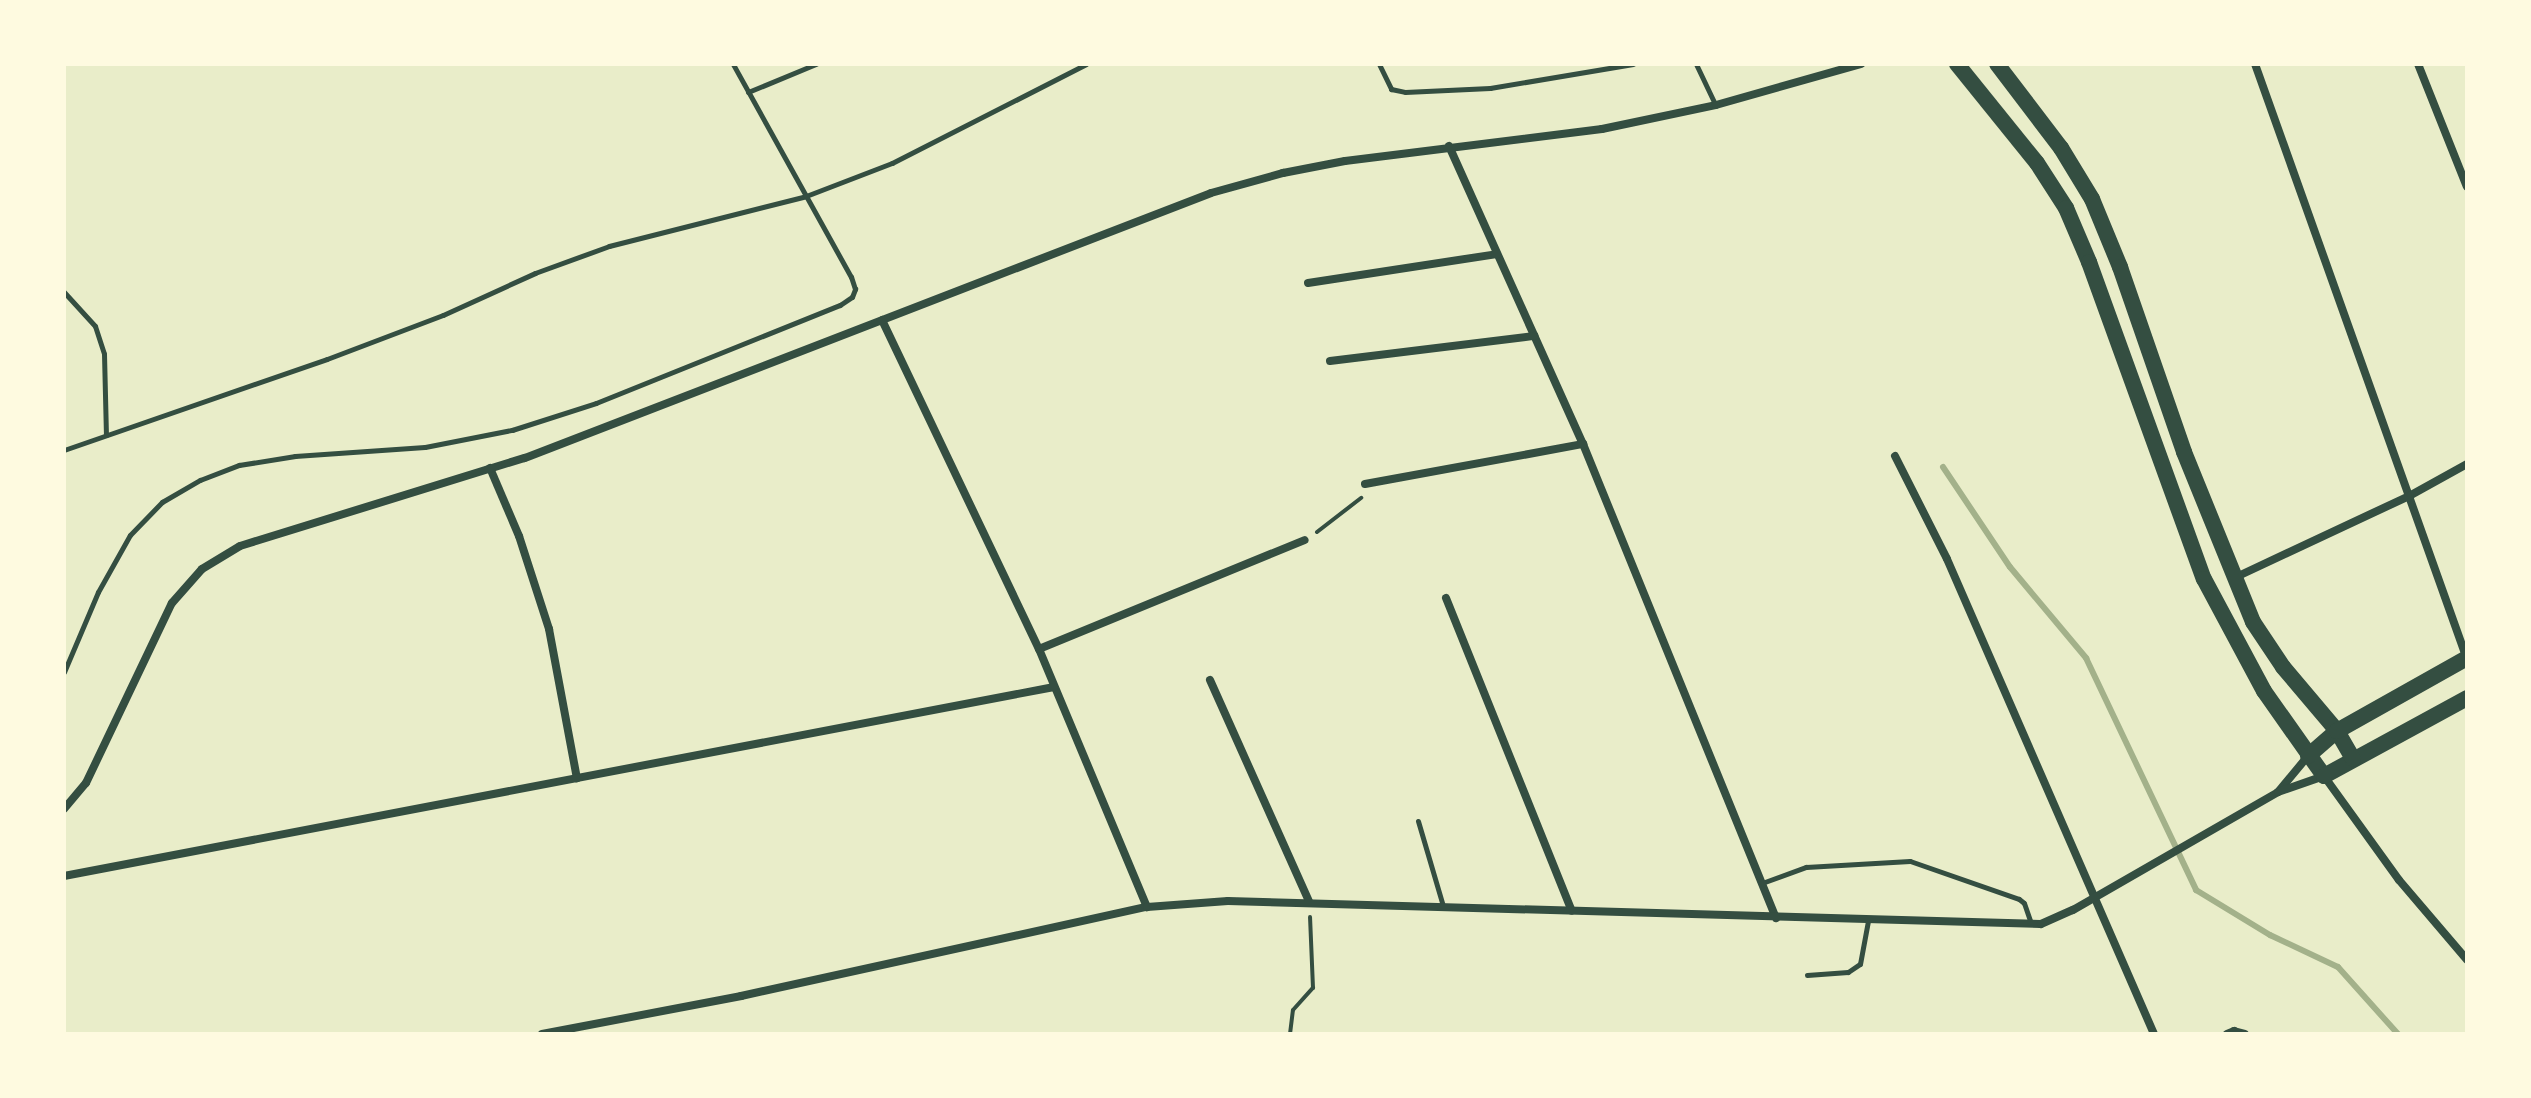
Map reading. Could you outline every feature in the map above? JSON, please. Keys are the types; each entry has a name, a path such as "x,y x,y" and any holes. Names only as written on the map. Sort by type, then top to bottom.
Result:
{"main road":[{"path":"1957,64 2037,163 2066,208 2094,276 2204,579 2264,691 2324,776 2467,698"},
{"path":"1997,64 2061,148 2092,199 2233,578 2253,622 2283,667 2337,731 2353,759"},
{"path":"2308,756 2337,731 2467,658"}],"street":[{"path":"64,809 86,783 172,603 202,569 240,546 490,468 722,384 1211,193 1283,173 1449,146 1526,141 1716,105 1861,64"},
{"path":"2255,64 2467,658"},
{"path":"2418,64 2467,187"},
{"path":"1449,146 1583,444 1776,918"},
{"path":"1308,283 1497,254"},
{"path":"882,320 1039,649 1147,907"},
{"path":"1330,361 1534,336"},
{"path":"1365,484 1583,444"},
{"path":"1895,456 1947,559 2154,1034"},
{"path":"2233,578 2411,495 2467,464"},
{"path":"490,468 519,536 549,629 577,778"},
{"path":"1039,649 1305,540"},
{"path":"1446,598 1572,911"},
{"path":"1210,680 1309,901"},
{"path":"64,876 1054,687"},
{"path":"2278,792 2308,756"},
{"path":"542,1034 741,996 1147,907 1228,901 2031,924 2051,921 2278,792 2324,776 2399,880 2467,960"},
{"path":"2227,1034 2234,1031 2245,1034"}],"lane":[{"path":"64,672 98,592 130,535 162,502 200,480 239,465 295,456 425,447 512,430 596,403 840,305 855,289 851,277 733,64"},
{"path":"748,92 816,64"},
{"path":"64,450 327,359 443,315 535,273 609,246 806,196 905,156 1086,64"},
{"path":"1379,64 1391,89 1405,92 1490,88 1594,67 1633,64"},
{"path":"1696,64 1716,105"},
{"path":"64,292 95,326 104,354 106,435"},
{"path":"1418,821 1443,906"},
{"path":"1761,883 1806,867 1910,861 2019,899 2024,903 2031,924"},
{"path":"1807,975 1848,972 1860,964 1868,921"}],"path":[{"path":"1305,540 1364,495 1365,484"},
{"path":"1290,1034 1293,1010 1313,988 1309,901"}],"waterway":[{"path":"1943,467 2010,567 2086,658 2196,890 2270,935 2338,967 2398,1034"}]}
